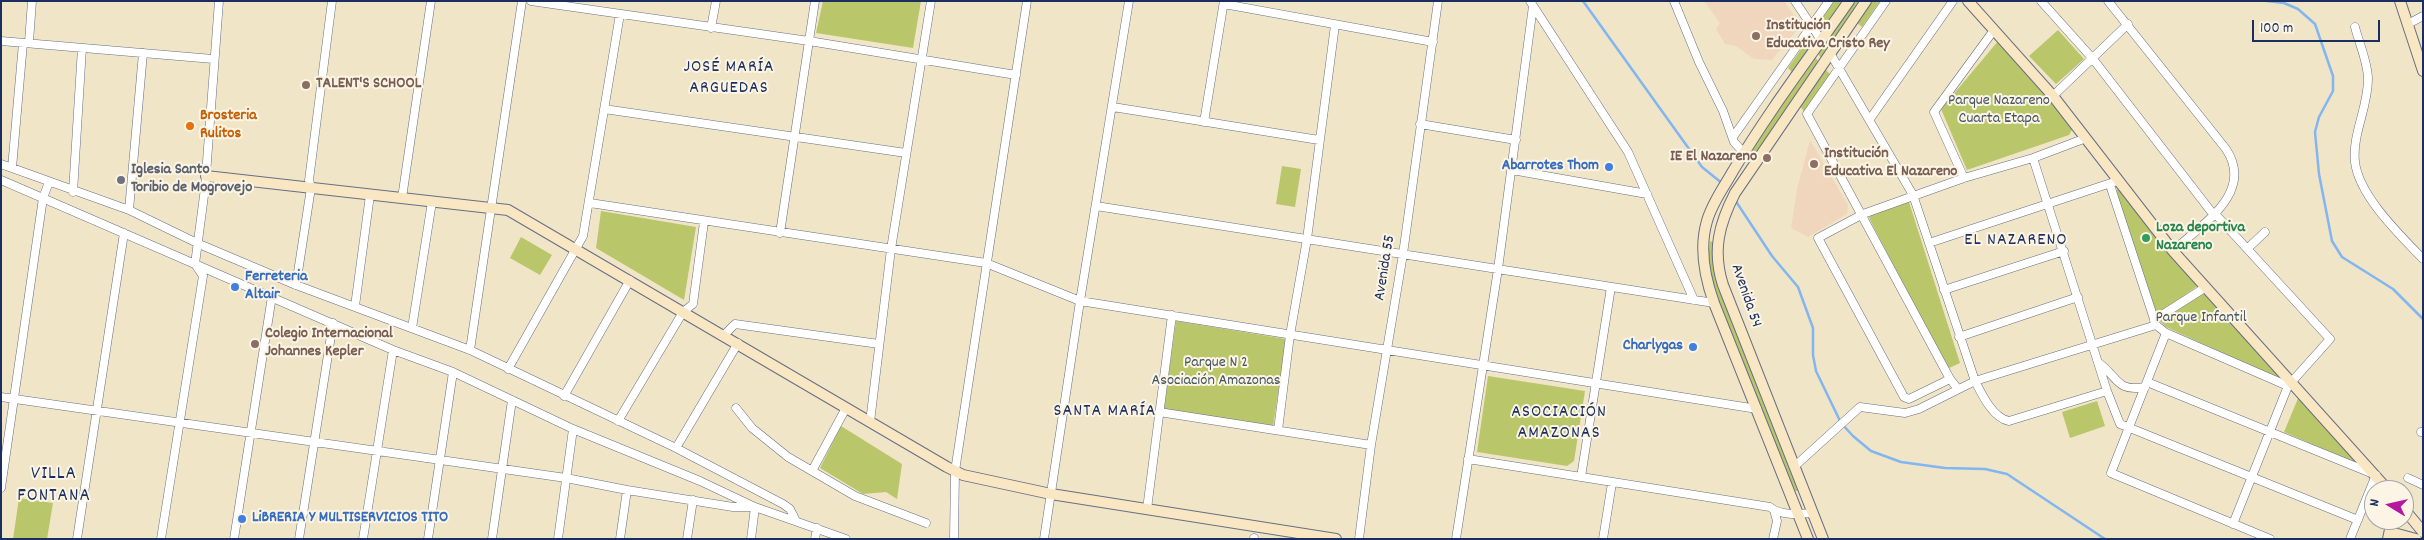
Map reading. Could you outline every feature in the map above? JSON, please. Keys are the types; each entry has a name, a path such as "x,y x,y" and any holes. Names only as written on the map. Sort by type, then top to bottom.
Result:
{"street":[{"path":"12,168 32,1"},
{"path":"161,539 203,276 195,264 206,176 219,1"},
{"path":"296,285 311,188 309,180 332,1"},
{"path":"402,198 431,1"},
{"path":"470,350 522,1"},
{"path":"531,1 809,41 1016,75"},
{"path":"712,28 716,1"},
{"path":"780,233 815,1"},
{"path":"870,422 891,249 931,1"},
{"path":"954,539 954,471 1027,1"},
{"path":"1044,539 1080,301 1129,1"},
{"name":"Avenida 55","path":"1359,539 1371,445 1403,254 1438,1"},
{"path":"1674,1 1698,62 1724,111 1734,142 1744,153"},
{"path":"1795,1 1821,40"},
{"path":"1733,137 1829,1"},
{"name":"Avenida 54","path":"1808,539 1714,303 1705,270 1706,222 1712,206 1744,153 1848,1"},
{"name":"Avenida 54","path":"1823,539 1723,285 1718,265 1717,244 1721,222 1735,194 1866,1"},
{"path":"1886,1 1807,114 1863,214 1950,378 1958,389"},
{"path":"1870,119 1953,1"},
{"path":"1968,1 2053,96 2086,138 2114,182 2173,251 2290,384 2380,480"},
{"path":"2041,1 2092,59 2213,214 2218,216 2330,339 2290,384 2233,524"},
{"path":"2108,1 2233,159 2235,177 2231,192 2224,204 2173,251"},
{"path":"2400,1 2423,70"},
{"path":"1204,122 1224,3 1433,42"},
{"path":"1456,539 1498,269 1532,4"},
{"path":"1532,4 1628,152 1694,300"},
{"path":"508,369 584,236 620,14"},
{"path":"2408,24 2423,16"},
{"path":"2053,96 2128,24"},
{"path":"1278,430 1290,335 1307,239 1335,25"},
{"path":"2355,27 2368,77 2366,104 2356,140 2355,163 2366,192 2423,259"},
{"path":"1964,178 1934,112 1994,30"},
{"path":"1,41 214,59"},
{"path":"73,192 82,48"},
{"path":"129,210 143,53"},
{"path":"1830,53 1913,195 1975,381 1999,417 2009,421 2107,391"},
{"path":"1113,107 1319,140"},
{"path":"604,110 906,153"},
{"path":"1420,124 1516,140"},
{"path":"1950,378 1909,399 1904,397 1818,238 1863,214 1905,200 1913,195 2033,158 2086,138"},
{"path":"2033,158 2117,420 2128,427 2358,520"},
{"path":"1,164 73,192 129,210 199,244 296,285 470,350 676,448 783,504 790,509 794,519"},
{"path":"1512,170 1647,194"},
{"path":"206,176 432,202 492,206 508,210 963,475 1052,494 1336,539"},
{"path":"1,180 393,350 452,372 573,429 700,480 755,507 794,519 846,539"},
{"path":"1,488 43,198 49,182"},
{"path":"1929,243 2114,182"},
{"path":"2114,182 2155,322 2166,333 2290,384"},
{"path":"354,306 370,195"},
{"path":"412,328 432,202"},
{"path":"590,203 704,222 986,263 1080,301 1757,409"},
{"path":"1096,206 1714,303"},
{"path":"618,421 682,312 691,307 695,300 704,222"},
{"path":"2247,249 2265,232"},
{"path":"77,539 124,233"},
{"path":"1944,290 2064,252"},
{"path":"564,396 630,280"},
{"path":"1581,478 1611,287"},
{"path":"1795,466 1860,407 1905,413 1920,409 1975,381 2093,344 2155,322 2206,287"},
{"path":"234,539 272,296"},
{"path":"1959,337 2078,297"},
{"path":"1147,509 1172,315"},
{"path":"299,539 333,323"},
{"path":"724,336 735,324 879,344"},
{"path":"2166,333 2110,473 2270,539"},
{"path":"676,448 738,344"},
{"path":"363,539 393,350"},
{"path":"2099,363 2122,387 2132,389 2146,385 2376,475"},
{"path":"428,539 452,372"},
{"path":"1,397 566,478 627,490 746,508 755,507"},
{"path":"492,539 512,400"},
{"path":"736,408 752,428 788,457 813,469 855,496 926,523"},
{"path":"813,469 846,408"},
{"path":"1160,412 1371,445"},
{"path":"558,539 573,429"},
{"path":"1468,459 1770,507 1774,510 1798,514 1813,513"},
{"path":"2350,539 2376,475"},
{"path":"2408,478 2423,484"},
{"path":"1603,539 1612,483"},
{"path":"620,539 627,490"},
{"path":"687,539 693,500"},
{"path":"750,539 755,507"},
{"path":"1773,539 1777,521 1774,510"},
{"path":"2414,521 2423,532"},
{"path":"815,539 817,528"},
{"path":"2389,535 2416,539"}],"shaded area":[{"name":"Institución Educativa Cristo Rey","path":"1704,1 1784,1 1801,25 1772,60 1754,59 1736,46 1725,44 1716,29 1720,23"},
{"name":"Institución Educativa El Nazareno","path":"1810,140 1848,205 1847,214 1808,237 1791,228 1797,189"}],"green space":[{"name":"JOSÉ MARÍA ARGUEDAS","path":"823,1 921,1 913,48 816,33"},
{"path":"1834,1 1843,1 1828,23 1822,18"},
{"path":"1854,1 1860,1 1821,58 1818,54"},
{"path":"1870,1 1880,1 1862,27 1856,22"},
{"path":"2058,30 2084,59 2056,84 2029,56"},
{"name":"Parque Nazareno Cuarta Etapa","path":"1999,40 2051,99 2073,128 2069,135 1967,170 1941,109"},
{"path":"1806,42 1809,50 1793,73 1788,68"},
{"path":"1815,57 1819,62 1757,152 1753,154 1752,148"},
{"path":"1824,68 1830,74 1804,112 1799,104"},
{"path":"1282,166 1301,169 1295,207 1276,204"},
{"name":"Loza deportiva Nazareno","path":"2119,189 2199,285 2156,316 2116,190"},
{"path":"1909,202 1960,363 1947,369 1869,218 1871,215"},
{"path":"601,211 696,227 684,300 596,248"},
{"path":"521,237 552,255 540,275 510,258"},
{"path":"1710,241 1713,242 1714,270 1718,286 1800,491 1795,491 1713,288 1708,260"},
{"name":"Parque Infantil","path":"2205,292 2279,373 2277,378 2166,327 2160,321"},
{"name":"Parque N 2 Asociación Amazonas","path":"1176,321 1286,339 1273,427 1164,410"},
{"path":"1488,376 1585,391 1574,461 1567,466 1477,452"},
{"path":"2299,396 2363,466 2284,432"},
{"path":"2097,401 2105,426 2070,438 2062,412"},
{"path":"841,426 902,464 897,499 886,492 863,494 820,468"},
{"path":"19,498 53,503 47,539 13,539"}],"waterway":[{"path":"1583,1 1702,167 1723,184"},
{"path":"2267,1 2284,3 2298,9 2315,24 2333,76 2333,91 2319,117 2315,132 2319,174 2332,241 2342,257 2393,289 2423,319"},
{"path":"1735,200 1772,256 1798,287 1813,328 1813,355 1816,371 1841,423 1853,436 1871,451 1901,462 1945,468 1985,469 2007,474 2105,539"}],"place":[{"name":"Institución Educativa Cristo Rey","path":"1756,36"},
{"name":"TALENT'S SCHOOL","path":"306,85"},
{"name":"Brosteria Rulitos","path":"190,126"},
{"name":"IE El Nazareno","path":"1767,158"},
{"name":"Institución Educativa El Nazareno","path":"1814,164"},
{"name":"Abarrotes Thom","path":"1609,167"},
{"name":"Iglesia Santo Toribio de Mogrovejo","path":"121,180"},
{"name":"Loza deportiva Nazareno","path":"2146,238"},
{"name":"Ferreteria Altair","path":"235,287"},
{"name":"Colegio Internacional Johannes Kepler","path":"255,344"},
{"name":"Charlygas","path":"1693,347"},
{"name":"LiBRERIA Y MULTISERVICIOS TITO","path":"242,519"}],"district":[{"name":"JOSÉ MARÍA ARGUEDAS","path":"729,79"},
{"name":"EL NAZARENO","path":"2016,242"},
{"name":"SANTA MARÍA","path":"1105,413"},
{"name":"ASOCIACIÓN AMAZONAS","path":"1559,424"},
{"name":"VILLA FONTANA","path":"54,486"}]}
